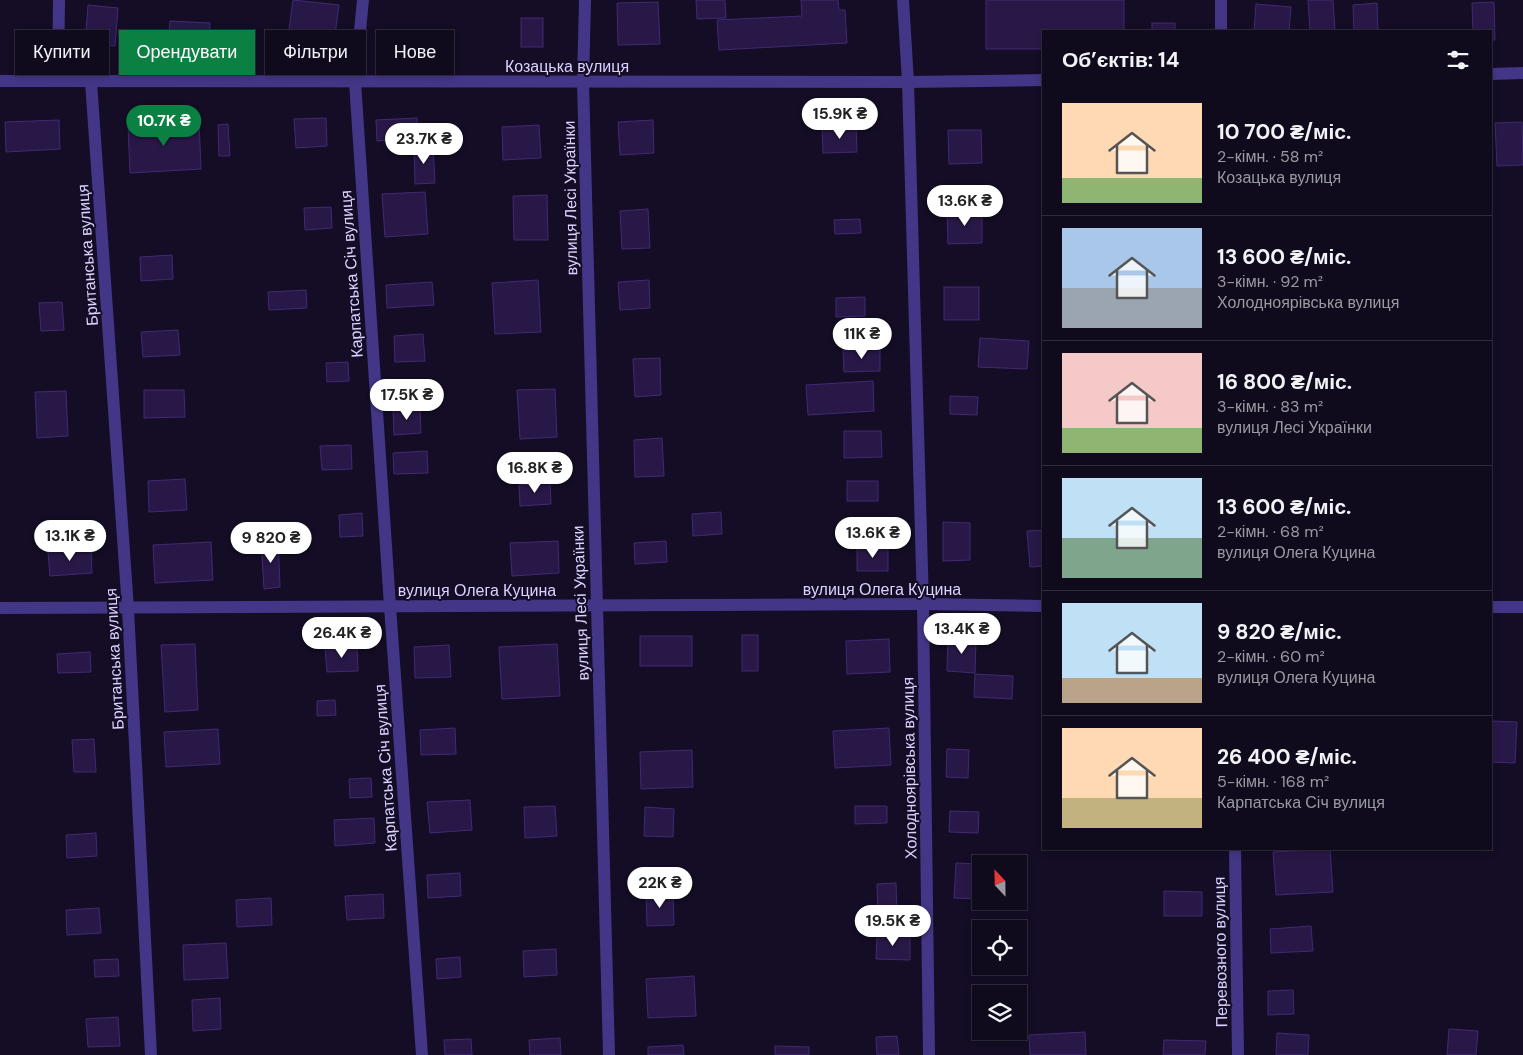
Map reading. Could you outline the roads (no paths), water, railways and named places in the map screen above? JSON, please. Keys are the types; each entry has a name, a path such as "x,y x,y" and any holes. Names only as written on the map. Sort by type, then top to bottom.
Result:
{"street":[{"path":"58,81 59,0"},
{"name":"Карпатська Січ вулиця","path":"363,0 355,82 422,1055"},
{"name":"вулиця Лесі Українки","path":"585,0 583,82 609,1055"},
{"name":"Холодноярівська вулиця","path":"903,0 908,82 923,604 929,1055"},
{"path":"1221,0 1221,30"},
{"path":"1492,74 1523,73"},
{"name":"Козацька вулиця","path":"0,81 908,82 1042,80"},
{"name":"Британська вулиця","path":"91,82 128,608 151,1055"},
{"name":"вулиця Олега Куцина","path":"0,608 923,604 1042,606"},
{"path":"1492,607 1523,607"},
{"name":"Перевозного вулиця","path":"1235,850 1238,1055"}]}
